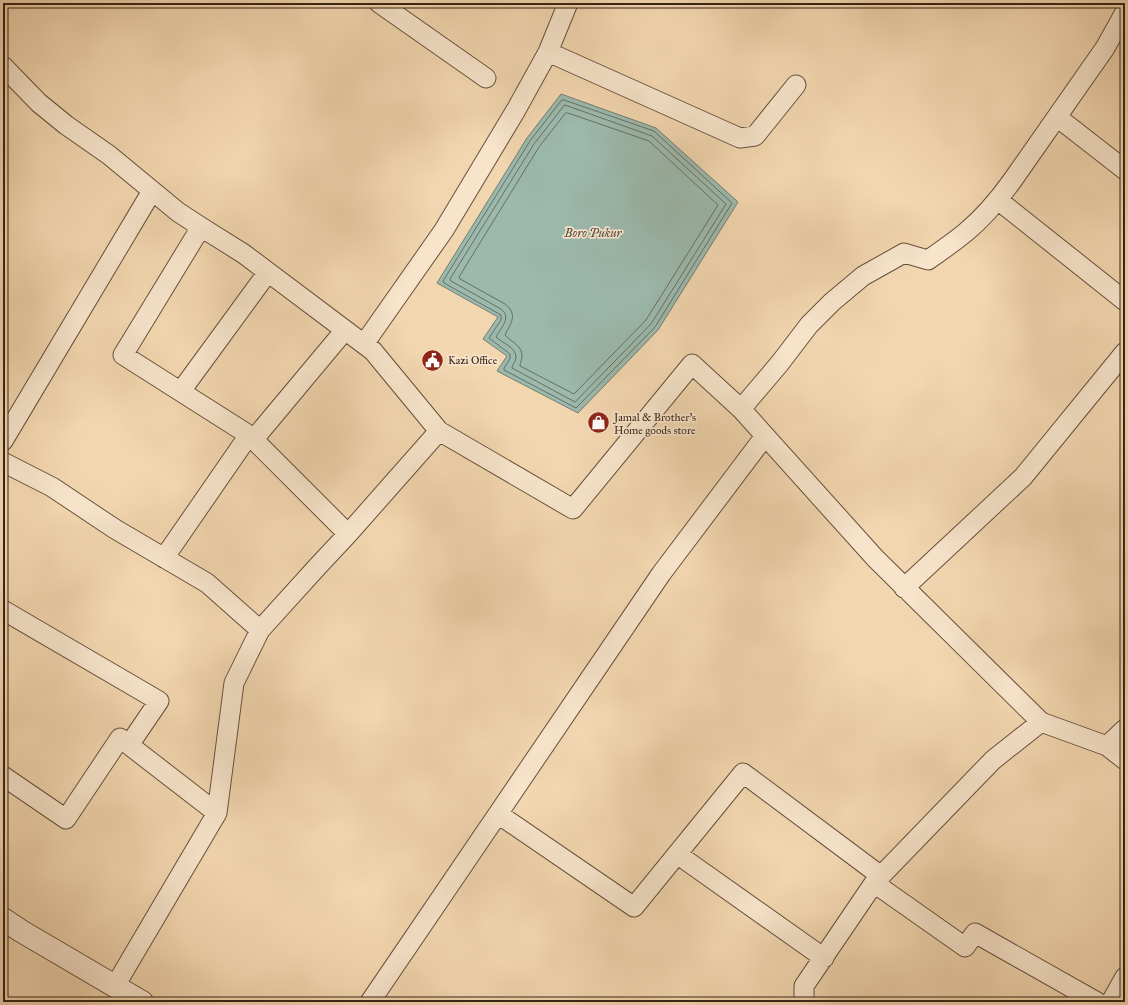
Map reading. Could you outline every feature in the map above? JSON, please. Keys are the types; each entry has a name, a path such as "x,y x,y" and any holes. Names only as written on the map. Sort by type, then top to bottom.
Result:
{"street":[{"path":"379,3 486,78"},
{"path":"364,344 444,230 516,110 548,52 568,3"},
{"path":"741,409 780,363 809,325 832,302 863,276 904,253 928,260 967,232 998,200 1122,24"},
{"path":"548,52 740,138 755,136 796,85"},
{"path":"3,66 55,116 109,155 178,212 244,254 373,351 439,431 572,509 692,364 741,409 875,558 904,588 1040,722 1106,746 1125,760"},
{"path":"1057,117 1125,170"},
{"path":"3,442 152,191"},
{"path":"998,200 1125,302"},
{"path":"201,227 123,355 252,437 348,534"},
{"path":"181,391 268,272"},
{"path":"164,558 252,437 345,330"},
{"path":"904,588 1023,477 1125,352"},
{"path":"115,986 217,813 234,683 260,630 348,534 439,431"},
{"path":"370,1002 661,574 765,436"},
{"path":"3,462 52,487 115,529 207,583 260,630"},
{"path":"3,610 159,701 129,745"},
{"path":"804,1002 804,986 877,879 993,760 1040,722"},
{"path":"1106,746 1125,729"},
{"path":"3,776 66,819 120,738 217,813"},
{"path":"498,814 634,907 743,774 965,947 975,933 1097,1002"},
{"path":"677,854 824,958"},
{"path":"3,919 142,1002"},
{"path":"1111,1002 1125,977"}],"water":[{"name":"Boro Pukur","path":"561,94 656,128 738,202 658,330 578,413 497,371 507,356 483,339 498,317 437,283 527,138"}],"place":[{"name":"Kazi Office","path":"433,360"},
{"name":"Jamal & Brother's Home goods store","path":"599,423"}]}
